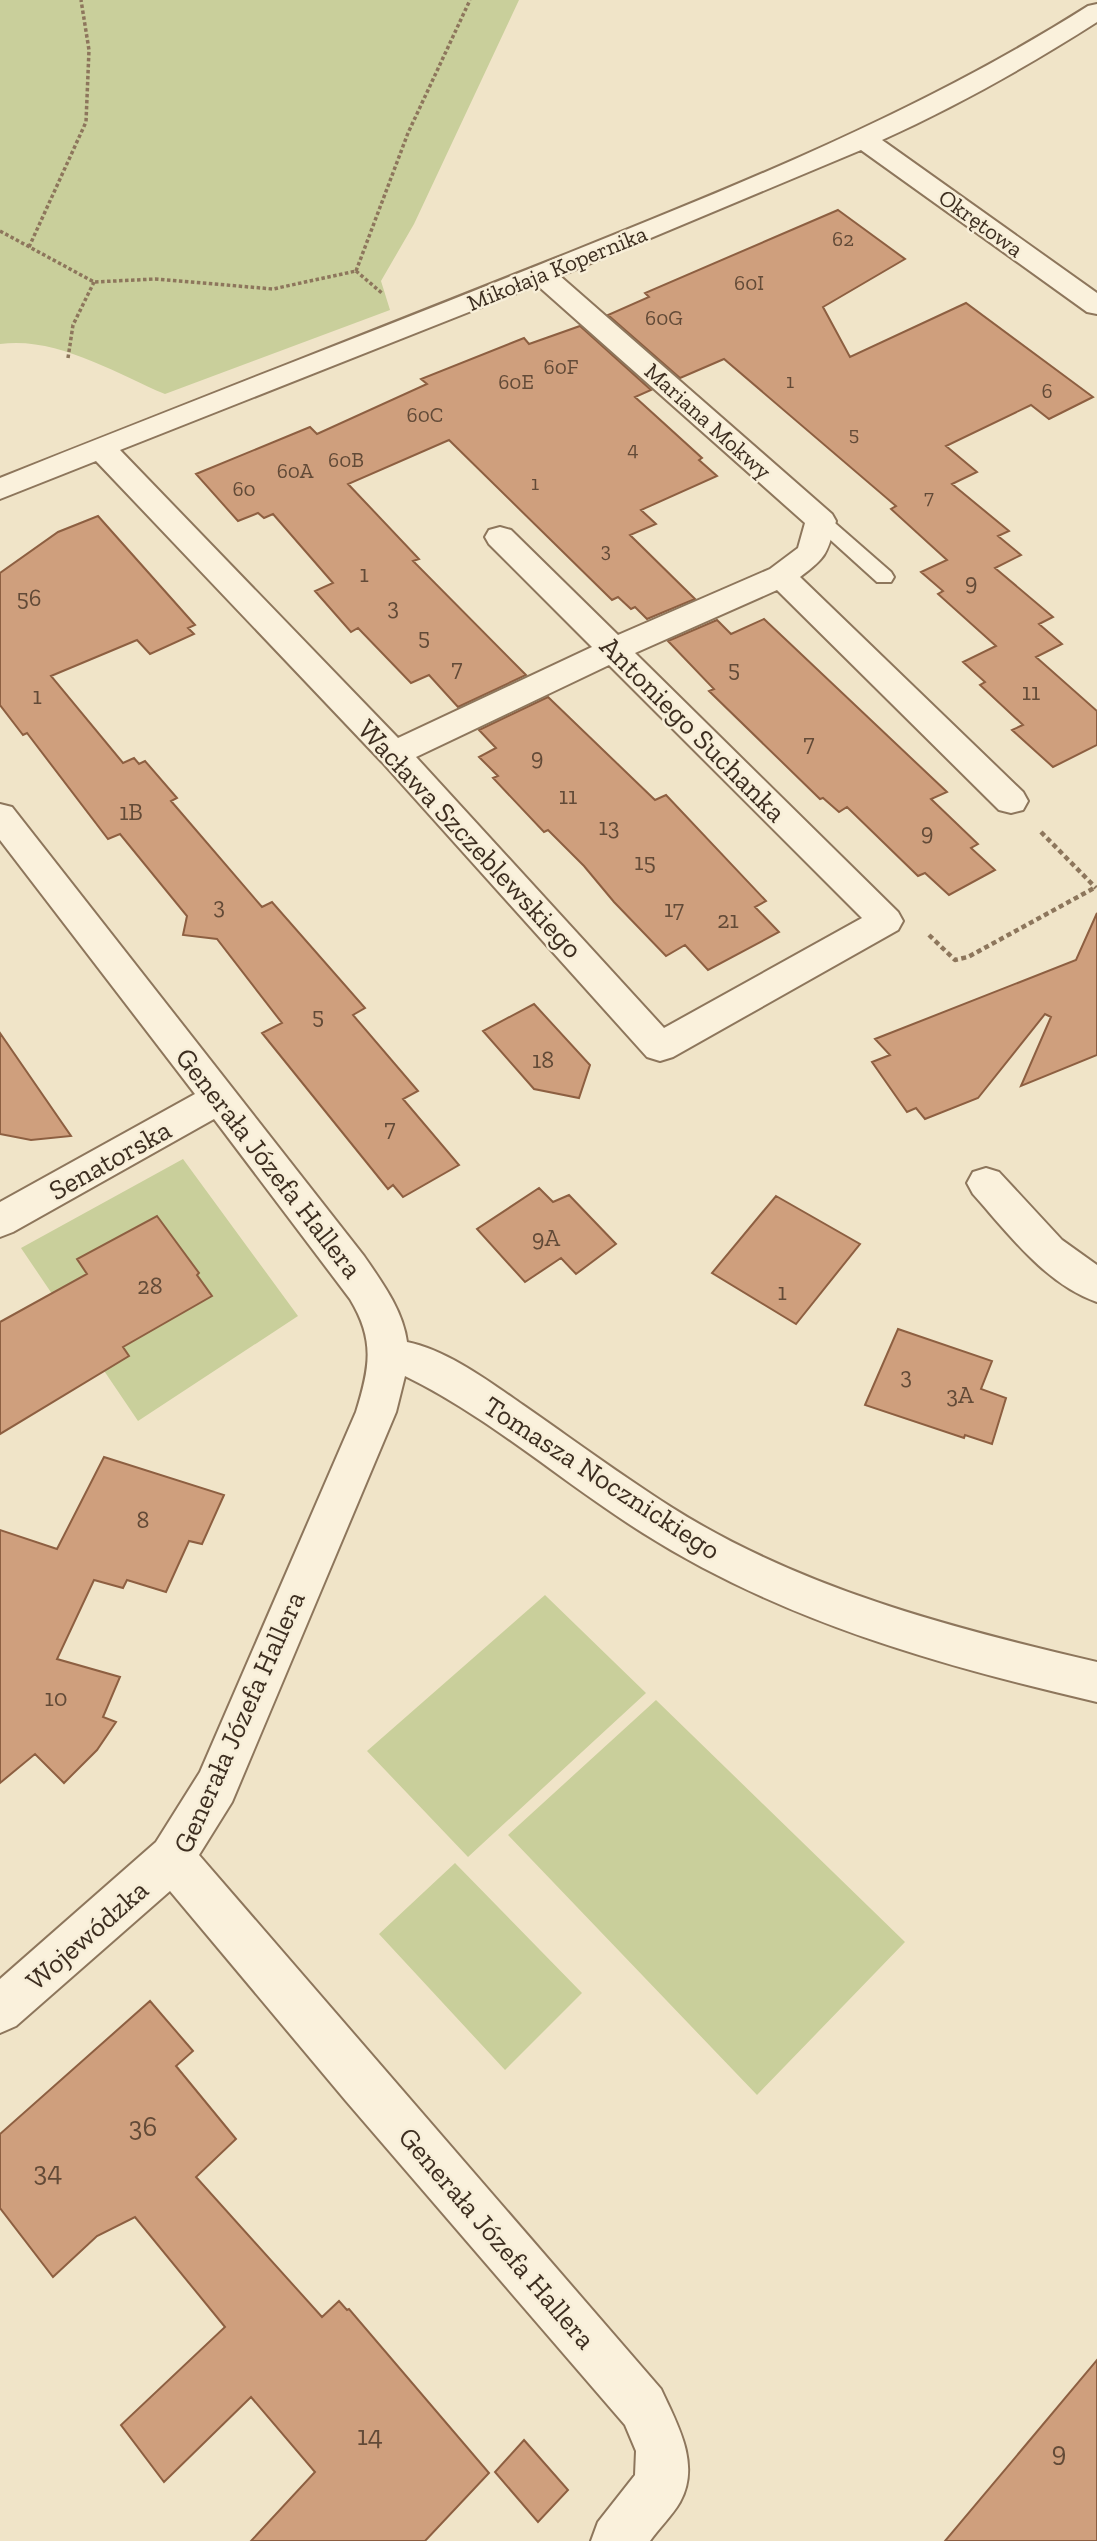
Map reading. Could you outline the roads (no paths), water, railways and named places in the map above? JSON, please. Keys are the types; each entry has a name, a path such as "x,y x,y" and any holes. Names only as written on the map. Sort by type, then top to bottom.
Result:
{"street":[{"name":"Mikołaja Kopernika","path":"0,489 100,447 542,275 865,140 1007,69 1097,11"},
{"name":"Okrętowa","path":"865,140 1097,306"},
{"name":"Mariana Mokwy","path":"542,275 821,521"},
{"name":"Wacława Szczeblewskiego","path":"100,447 394,754 660,1047 886,920"},
{"path":"394,754 613,650 781,576 812,553 821,521"},
{"name":"Antoniego Suchanka","path":"500,537 886,920"},
{"path":"781,576 1011,801"},
{"name":"Generała Józefa Hallera","path":"0,816 350,1267 376,1305 387,1333 390,1356 376,1412 216,1787 172,1858 363,2084 643,2407 662,2450 661,2484 617,2541"},
{"name":"Senatorska","path":"0,1221 220,1098"},
{"path":"986,1183 1048,1251 1097,1286"},
{"name":"Tomasza Nocznickiego","path":"390,1356 412,1360 464,1386 657,1520 735,1565 853,1613 1006,1661 1097,1682"},
{"name":"Wojewódzka","path":"0,2010 139,1890 172,1858"}],"lane":[{"path":"821,521 884,577"}]}
